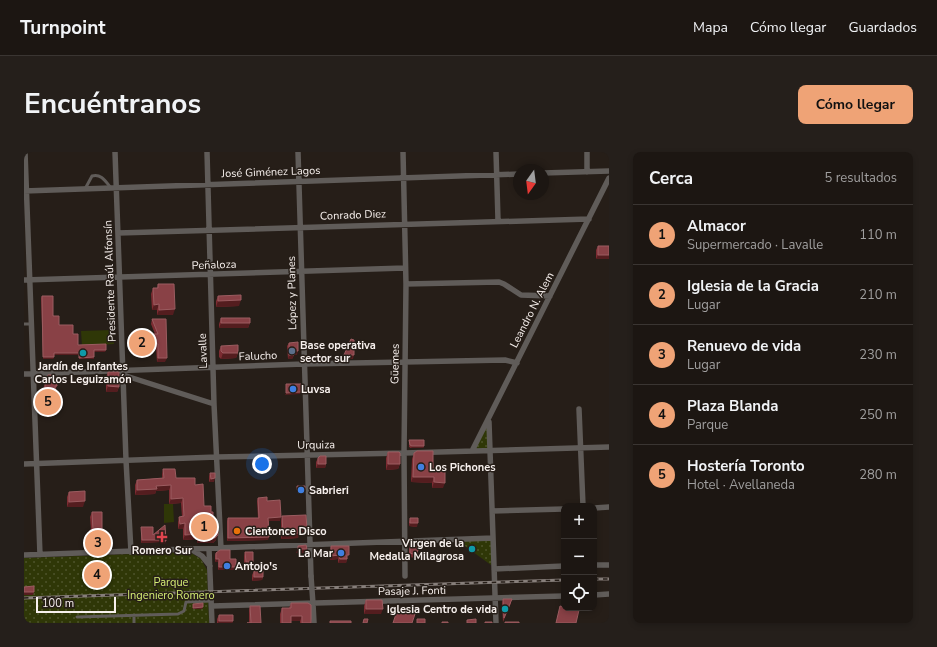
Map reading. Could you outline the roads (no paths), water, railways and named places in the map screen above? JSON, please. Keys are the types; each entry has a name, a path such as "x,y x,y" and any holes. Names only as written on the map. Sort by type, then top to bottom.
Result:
{"street":[{"path":"25,152 27,280 31,324 40,555"},
{"name":"Presidente Raúl Alfonsín","path":"115,152 114,188 118,233 126,460 131,552"},
{"name":"Lavalle","path":"207,152 214,404 221,549"},
{"name":"López y Planes","path":"298,152 313,604"},
{"name":"Güemes","path":"403,152 406,284 404,453 405,576"},
{"path":"496,152 498,220"},
{"path":"587,152 587,172"},
{"path":"549,174 609,171"},
{"name":"José Giménez Lagos","path":"25,191 513,174"},
{"name":"Leandro N. Alem","path":"472,452 609,178"},
{"name":"Conrado Diez","path":"118,233 589,218"},
{"name":"Peñaloza","path":"27,280 405,268"},
{"path":"406,284 499,282 521,295 550,296"},
{"name":"Falucho","path":"24,374 123,373 304,364 505,360 517,363"},
{"path":"123,373 214,404"},
{"path":"579,409 583,503"},
{"path":"488,419 496,623"},
{"name":"Urquiza","path":"24,464 217,457 472,452 609,447"},
{"path":"597,508 609,507"},
{"path":"492,511 561,509"},
{"path":"24,555 310,546 493,538"},
{"path":"209,549 212,623"},
{"path":"191,550 202,556 210,566"},
{"path":"597,566 609,565"},
{"path":"494,569 561,566"},
{"path":"597,595 609,594"},
{"name":"Pasaje J. Fonti","path":"212,603 313,604 561,596"},
{"path":"313,604 314,623"}],"lane":[{"path":"85,189 92,176 95,175 100,176 114,188"},
{"path":"24,324 31,324"},
{"path":"77,617 178,614 184,611 186,602 212,603"},
{"path":"134,616 134,623"}],"railway":[{"path":"597,579 609,579"},
{"path":"24,598 561,580"}],"place":[{"name":"Iglesia de la Gracia","path":"142,343"},
{"name":"Base operativa sector sur","path":"292,351"},
{"name":"Jardín de Infantes Carlos Leguizamón","path":"83,353"},
{"name":"Luvsa","path":"293,389"},
{"name":"Hostería Toronto","path":"48,402"},
{"name":"Los Pichones","path":"421,467"},
{"name":"Sabrieri","path":"301,490"},
{"name":"Almacor","path":"204,527"},
{"name":"Cientonce Disco","path":"237,531"},
{"name":"Romero Sur","path":"162,537"},
{"name":"Renuevo de vida","path":"98,543"},
{"name":"Virgen de la Medalla Milagrosa","path":"472,549"},
{"name":"La Mar","path":"341,553"},
{"name":"Antojo's","path":"227,566"},
{"name":"Plaza Blanda","path":"97,575"},
{"name":"Iglesia Centro de vida","path":"505,609"}],"park label":[{"name":"Parque Ingeniero Romero","path":"171,588"}]}
